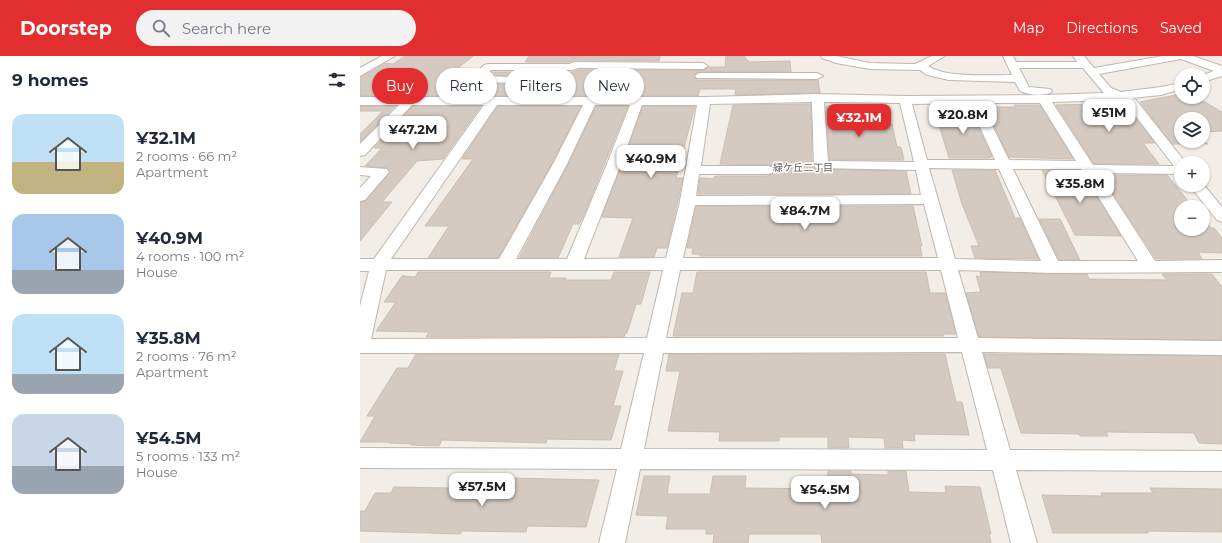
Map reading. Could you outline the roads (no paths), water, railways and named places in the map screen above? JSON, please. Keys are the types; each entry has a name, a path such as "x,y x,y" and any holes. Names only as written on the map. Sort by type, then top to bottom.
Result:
{"street":[{"path":"360,73 390,56"},
{"path":"826,56 840,61 870,66 911,67 920,65 940,56"},
{"path":"1095,56 1084,58 1083,64 1091,90 1029,91 1024,89 1011,61 1083,64 1182,56 1222,72"},
{"path":"505,80 476,79 488,66 660,60 703,66 817,76"},
{"path":"1083,64 1107,90 1132,103 1174,157"},
{"path":"920,65 931,73 949,77 1019,79"},
{"path":"612,543 688,201 693,170 703,66"},
{"path":"1210,76 1222,72"},
{"path":"644,101 818,98 905,100 1044,99 1121,96 1161,91 1174,88"},
{"path":"362,98 372,99"},
{"path":"818,98 821,165 1004,164 1174,170"},
{"path":"1044,99 1150,266"},
{"path":"905,100 947,264 1024,543"},
{"path":"974,100 1052,267"},
{"path":"360,152 406,104"},
{"path":"491,104 379,265 360,345 969,345 1222,348"},
{"path":"504,265 560,164 590,104"},
{"path":"573,265 614,164 636,104"},
{"path":"693,170 767,170"},
{"path":"360,172 382,172 360,197"},
{"path":"1202,192 1222,217"},
{"path":"688,201 930,199"},
{"path":"360,265 947,264 1052,267 1222,266"},
{"path":"360,458 1222,461"}],"district":[{"name":"緑ケ丘二丁目","path":"803,167"}]}
